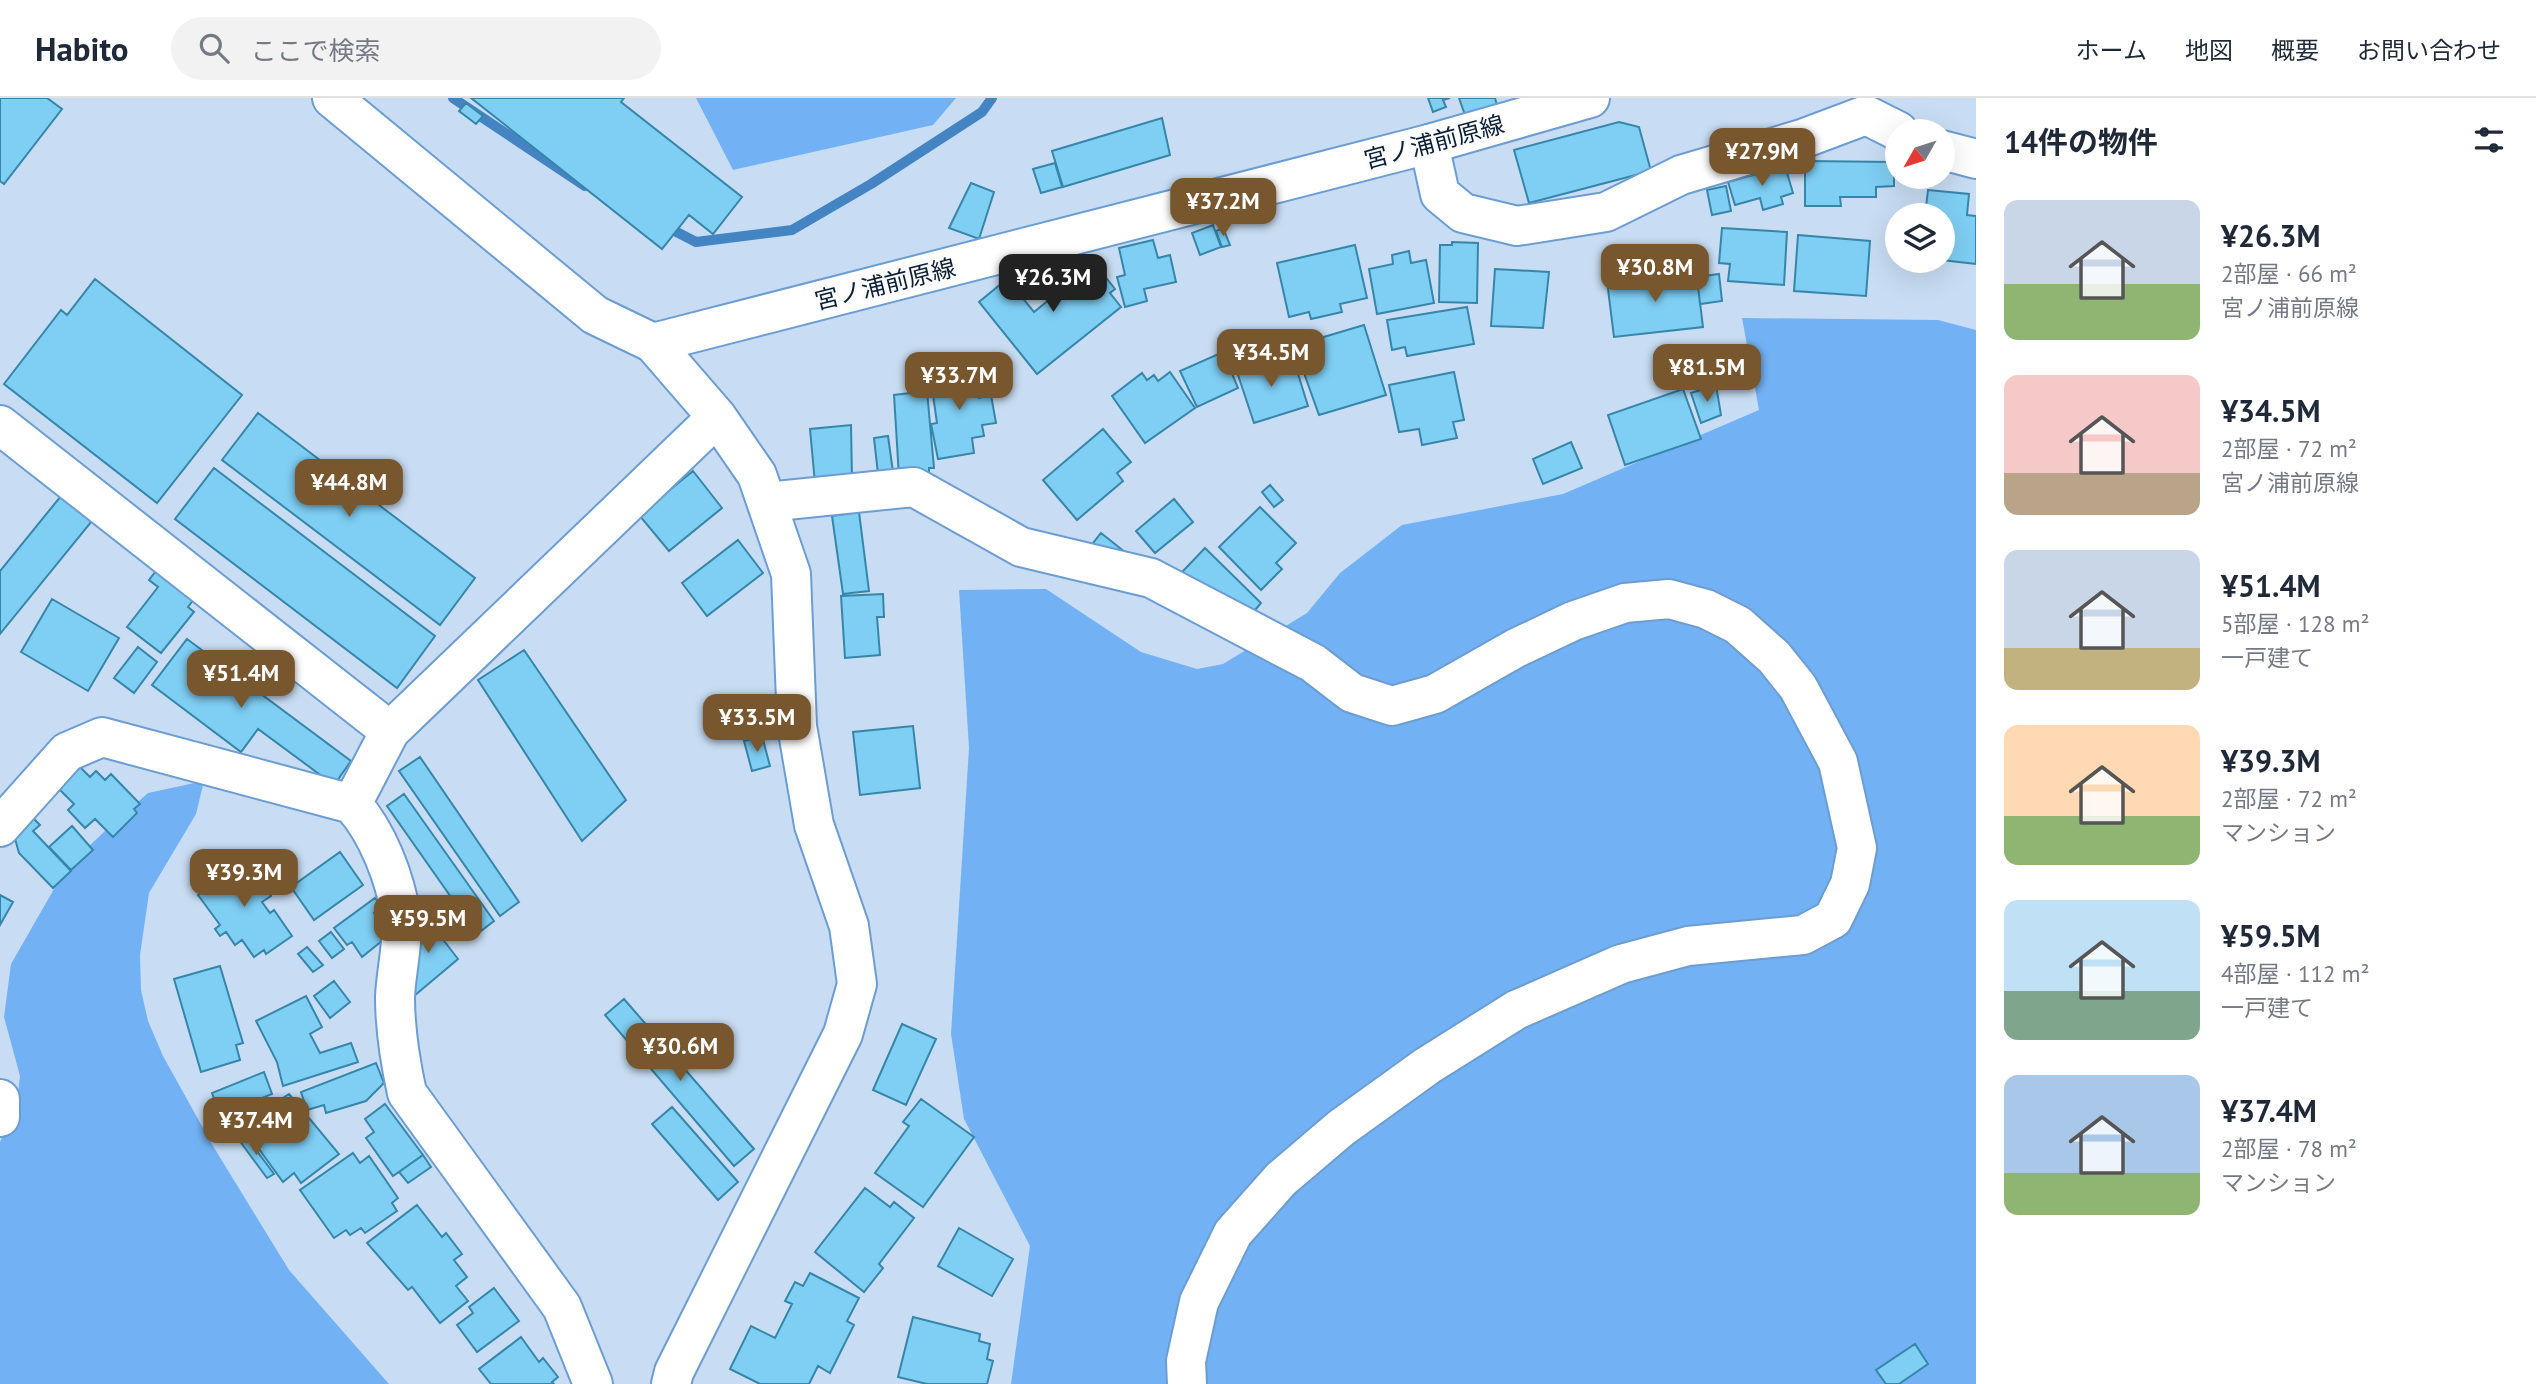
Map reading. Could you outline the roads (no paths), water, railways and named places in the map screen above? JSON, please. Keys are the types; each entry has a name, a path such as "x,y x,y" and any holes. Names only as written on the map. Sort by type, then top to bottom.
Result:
{"street":[{"name":"宮ノ浦前原線","path":"653,343 1429,144 1590,98"},
{"path":"342,102 596,315 653,343 716,417 757,475 791,574 797,726 814,825 849,926 857,984 843,1034 674,1372 671,1384"},
{"path":"1429,144 1440,194 1463,213 1517,226 1606,212 1681,174 1802,139 1866,115 1885,124"},
{"path":"1955,153 1976,159"},
{"path":"352,804 390,731 716,417"},
{"path":"0,425 390,731"},
{"path":"767,502 914,486 1021,547 1151,578 1313,663 1352,694 1392,706 1435,694 1516,648 1573,621 1625,603 1669,600 1706,609 1738,625 1774,657 1798,687 1838,762 1857,848 1850,884 1833,919 1803,935 1688,946 1621,964 1516,1010 1427,1066 1341,1128 1281,1179 1233,1233 1199,1302 1190,1335 1188,1384"},
{"path":"0,827 67,752 102,737 352,804 369,823 389,873 401,918 395,997 398,1054 407,1093 562,1307 593,1384"},
{"path":"0,1099 0,1117"}],"waterway":[{"path":"453,98 585,186"},
{"path":"665,226 696,242 792,230 871,184 982,112 992,98"}]}
